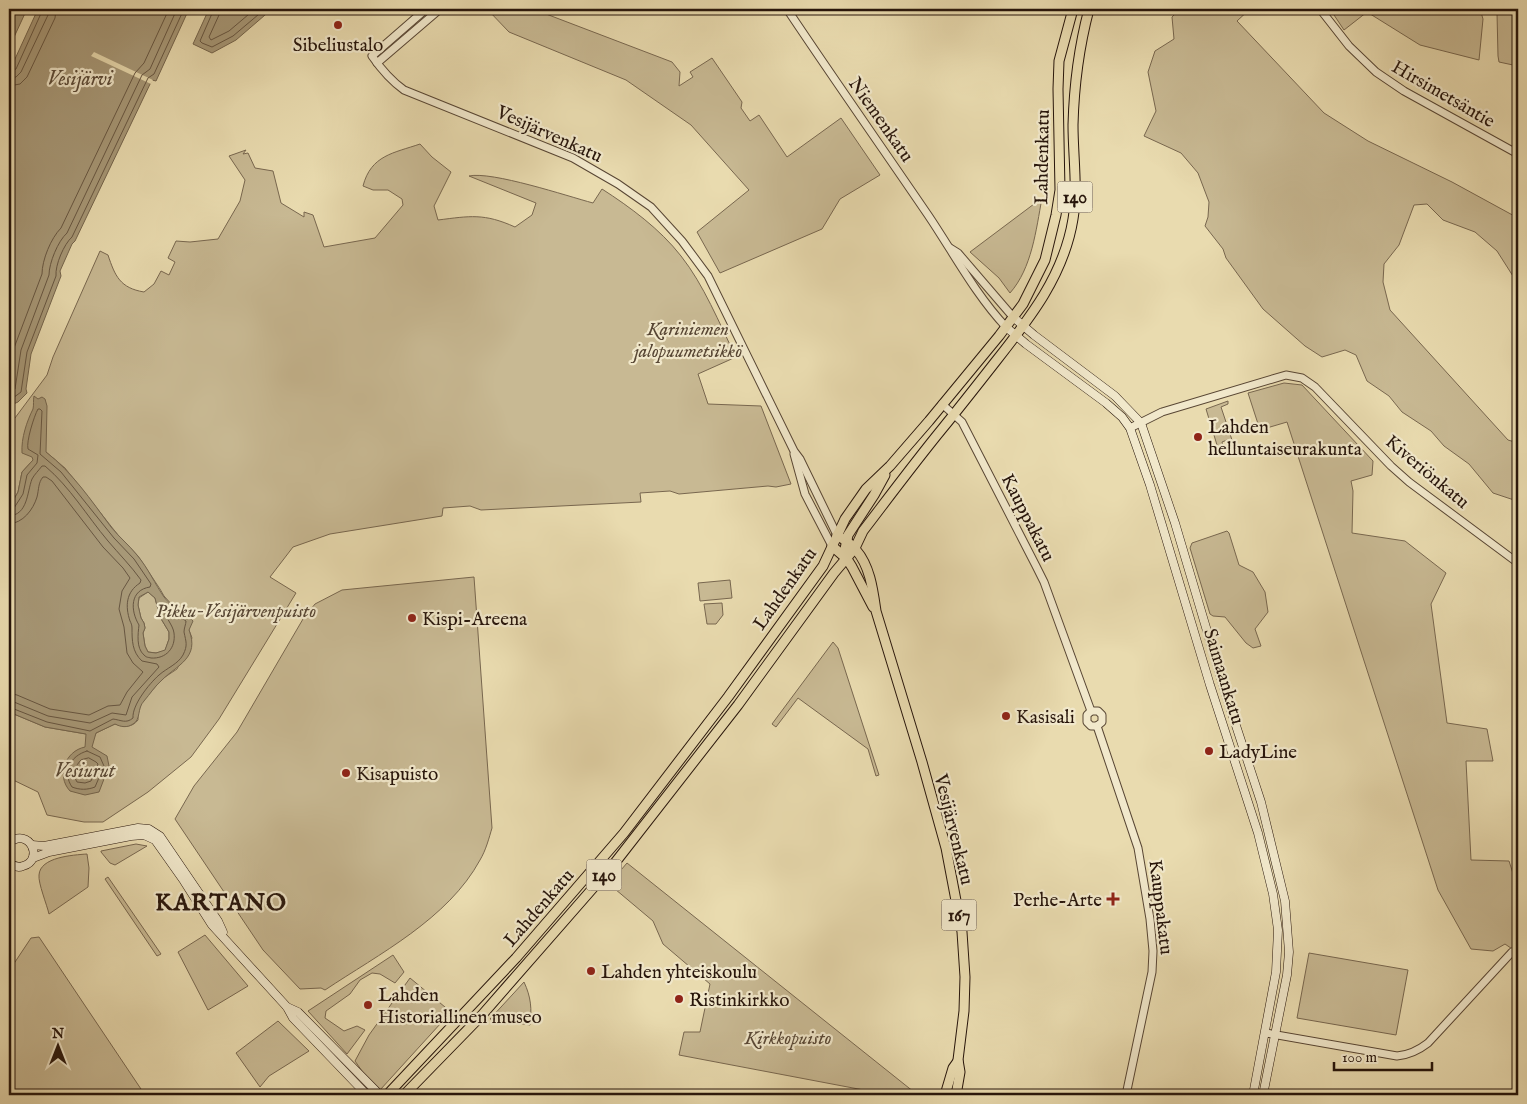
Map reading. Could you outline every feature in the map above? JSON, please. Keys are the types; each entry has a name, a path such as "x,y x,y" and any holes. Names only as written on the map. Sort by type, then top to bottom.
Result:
{"main road":[{"name":"Lahdenkatu","path":"387,1095 510,964 624,833 728,697 823,566 845,519 866,489 890,466 1023,304 1045,260 1056,215 1060,190 1059,61 1073,9"},
{"name":"Lahdenkatu","path":"404,1095 482,1015 614,864 733,711 834,573 855,548 863,531 1024,326 1048,290 1068,243 1073,220 1075,202 1073,126 1075,90 1079,56 1089,9"},
{"name":"Niemenkatu","path":"1013,317 1024,326"},
{"name":"Saimaankatu","path":"1024,326 1115,396 1141,422 1179,536 1226,695 1261,802 1283,891 1289,952 1287,975 1263,1095"},
{"name":"Saimaankatu","path":"1006,327 1122,417 1130,428 1164,526 1206,672 1256,826 1273,894 1278,949 1276,972 1253,1095"},
{"path":"847,559 846,541 890,466"},
{"name":"Vesijärvenkatu","path":"837,535 855,548 867,568 874,592 876,611 946,848 962,932 965,994 958,1060 960,1072 956,1095"},
{"name":"Vesijärvenkatu","path":"832,546 847,559 876,611"},
{"path":"9,843 19,838 32,845 44,846 144,828 157,832 218,921 225,937"},
{"path":"33,858 49,852 131,836 149,836 157,843 212,924 287,1007 293,1018 367,1095"},
{"path":"9,862 21,867 29,864 33,858 34,851 32,845"},
{"path":"287,1007 298,1012 380,1095"},
{"name":"Vesijärvenkatu","path":"945,1095 953,1068 958,1060"}],"street":[{"name":"Vesijärvenkatu","path":"426,9 372,56 377,63 392,82 404,90 573,158 618,184 651,207 682,241 708,276 837,535"},
{"path":"377,63 440,9"},
{"name":"Niemenkatu","path":"787,9 997,317 1006,327"},
{"name":"Hirsimetsäntie","path":"1320,9 1349,46 1376,72 1418,100 1518,154"},
{"name":"Niemenkatu","path":"950,248 958,253 1013,317"},
{"name":"Kiveriönkatu","path":"1130,428 1162,412 1273,378 1286,375 1302,378 1315,387 1391,466 1409,482 1518,563"},
{"name":"Kauppakatu","path":"942,404 962,422 1044,582 1091,711"},
{"name":"Vesijärvenkatu","path":"794,451 805,494 832,546"},
{"path":"1091,711 1098,711 1102,715 1102,722 1097,726 1091,726 1087,722 1087,715 1091,711"},
{"name":"Kauppakatu","path":"1097,726 1138,848 1148,897 1153,951 1152,972 1126,1095"},
{"path":"1266,1033 1397,1056 1411,1053 1428,1043 1512,952"}],"green space":[{"path":"487,9 533,9 672,62 680,72 679,86 693,77 690,72 712,58 742,102 741,108 750,121 759,115 787,157 841,118 880,175 840,199 822,229 720,273 697,232 749,190 691,125 626,80 509,32"},
{"path":"1180,9 1221,9 1227,11 1229,9 1250,9 1237,21 1324,113 1368,141 1452,182 1518,218 1518,284 1497,251 1475,232 1443,220 1427,204 1414,205 1399,245 1384,264 1383,282 1390,310 1508,440 1518,443 1518,505 1514,500 1493,493 1469,464 1444,446 1431,431 1402,412 1389,396 1367,381 1356,355 1345,350 1322,357 1305,346 1263,309 1226,258 1223,249 1205,226 1209,202 1198,173 1181,153 1144,136 1156,111 1148,72 1155,51 1174,39 1172,17"},
{"path":"1330,9 1480,9 1483,19 1479,60 1420,45 1367,12 1344,30"},
{"path":"1495,9 1511,9 1518,31 1518,64 1513,65 1499,62 1497,13"},
{"path":"420,144 432,157 451,172 434,206 438,220 477,217 494,219 515,227 532,215 536,203 469,176 480,175 511,180 593,203 602,189 634,211 654,228 673,246 697,279 736,357 698,374 708,404 761,406 791,484 776,487 768,486 679,494 670,491 640,493 641,502 481,510 470,506 443,508 442,516 330,534 293,547 270,577 296,593 219,719 191,757 148,792 103,822 84,822 47,815 38,792 9,778 9,712 45,727 94,737 96,733 115,724 130,726 138,720 141,703 162,679 177,669 192,638 189,630 188,615 175,608 164,596 138,556 118,535 65,468 46,452 33,460 22,472 18,492 9,508 9,426 47,375 53,357 100,251 108,255 113,269 120,280 136,290 144,292 154,284 161,271 169,275 175,262 168,258 176,241 190,242 218,239 240,201 245,180 229,156 246,150 243,154 248,153 255,168 273,171 281,203 304,217 304,212 313,215 324,247 375,238 403,205 402,199 388,190 373,190 363,186 367,176 378,161 393,153"},
{"path":"1042,198 1035,236 1028,260 1010,293 999,278 970,252"},
{"path":"1284,383 1302,385 1373,461 1372,475 1351,481 1353,491 1352,533 1405,541 1446,573 1431,604 1447,723 1487,729 1493,761 1466,761 1471,860 1509,861 1518,889 1518,953 1505,944 1493,951 1471,949 1438,890 1287,422 1260,430 1248,393"},
{"path":"1228,401 1228,404 1221,407 1232,440 1229,447 1227,440 1222,442 1224,450 1220,451 1206,409"},
{"path":"1227,531 1239,565 1253,572 1265,592 1268,612 1255,629 1261,646 1253,648 1246,643 1225,617 1210,614 1190,548 1192,543"},
{"name":"Kisapuisto","path":"474,577 492,828 484,852 466,881 450,900 411,934 325,990 321,988 300,989 263,950 175,819 194,786 237,732 303,619 315,604 342,590"},
{"path":"730,580 732,598 700,601 698,583"},
{"path":"148,592 155,598 160,617 169,632 165,651 156,653 148,652 145,646 143,633 145,628 138,605 139,598"},
{"path":"722,603 723,615 716,624 707,624 704,604"},
{"path":"833,642 838,648 879,775 876,776 868,749 798,698 776,727 772,724"},
{"path":"136,844 147,846 115,865 110,863 101,852 101,851"},
{"path":"87,854 89,868 88,887 49,914 40,883 39,875 41,869 45,864 58,858"},
{"name":"Kirkkopuisto","path":"627,863 915,1094 919,1095 890,1095 679,1055 684,1032 700,1032 710,984 663,944 653,921 609,884"},
{"path":"108,877 161,954 157,956 105,879"},
{"path":"205,935 248,986 208,1010 178,952"},
{"path":"39,937 145,1095 9,1095 9,971 31,938"},
{"path":"1309,953 1408,970 1396,1035 1297,1018"},
{"path":"393,955 404,972 395,983 380,974 372,973 360,980 350,994 326,1011 325,1018 344,1031 357,1026 365,1030 347,1054 308,1011"},
{"path":"410,978 451,1012 380,1090 371,1084 355,1061 369,1035"},
{"path":"524,982 530,1003 530,1025 490,1019"},
{"path":"278,1021 309,1051 269,1076 260,1087 236,1053"}],"water":[{"name":"Vesijärvi","path":"9,9 27,9 9,48"},
{"name":"Vesijärvi","path":"38,9 189,9 156,81 152,80 60,271 61,276 31,354 27,393 18,402 9,406 9,72"},
{"path":"209,9 272,9 236,40 212,53 193,44"},
{"name":"Vesiurut","path":"34,396 38,399 42,397 45,399 47,406 46,452 73,477 111,527 137,555 167,601 193,621 189,630 192,648 189,654 180,665 159,682 140,707 135,722 126,727 115,724 96,733 92,747 107,756 109,766 99,792 85,795 70,791 66,785 63,772 72,753 85,747 86,734 45,727 9,712 9,508 18,492 22,472 33,460 32,457 22,453 22,441 33,409","holes":["148,592 155,598 160,617 169,632 169,639 165,650 156,653 148,652 145,646 143,633 145,628 138,605 139,597"]}],"pier":[{"path":"94,52 153,80 151,84 91,56"}],"tunnel":[{"path":"1512,952 1518,947"}],"place":[{"name":"Sibeliustalo","path":"338,25"},
{"name":"Lahden helluntaiseurakunta","path":"1198,437"},
{"name":"Kispi-Areena","path":"412,618"},
{"name":"Kasisali","path":"1006,716"},
{"name":"LadyLine","path":"1209,751"},
{"name":"Kisapuisto","path":"346,773"},
{"name":"Perhe-Arte","path":"1113,899"},
{"name":"Lahden yhteiskoulu","path":"591,971"},
{"name":"Ristinkirkko","path":"679,999"},
{"name":"Lahden Historiallinen museo","path":"368,1005"}],"district":[{"name":"KARTANO","path":"221,902"}],"park label":[{"name":"Kariniemen jalopuumetsikkö","path":"688,339"},
{"name":"Pikku-Vesijärvenpuisto","path":"236,610"}]}
